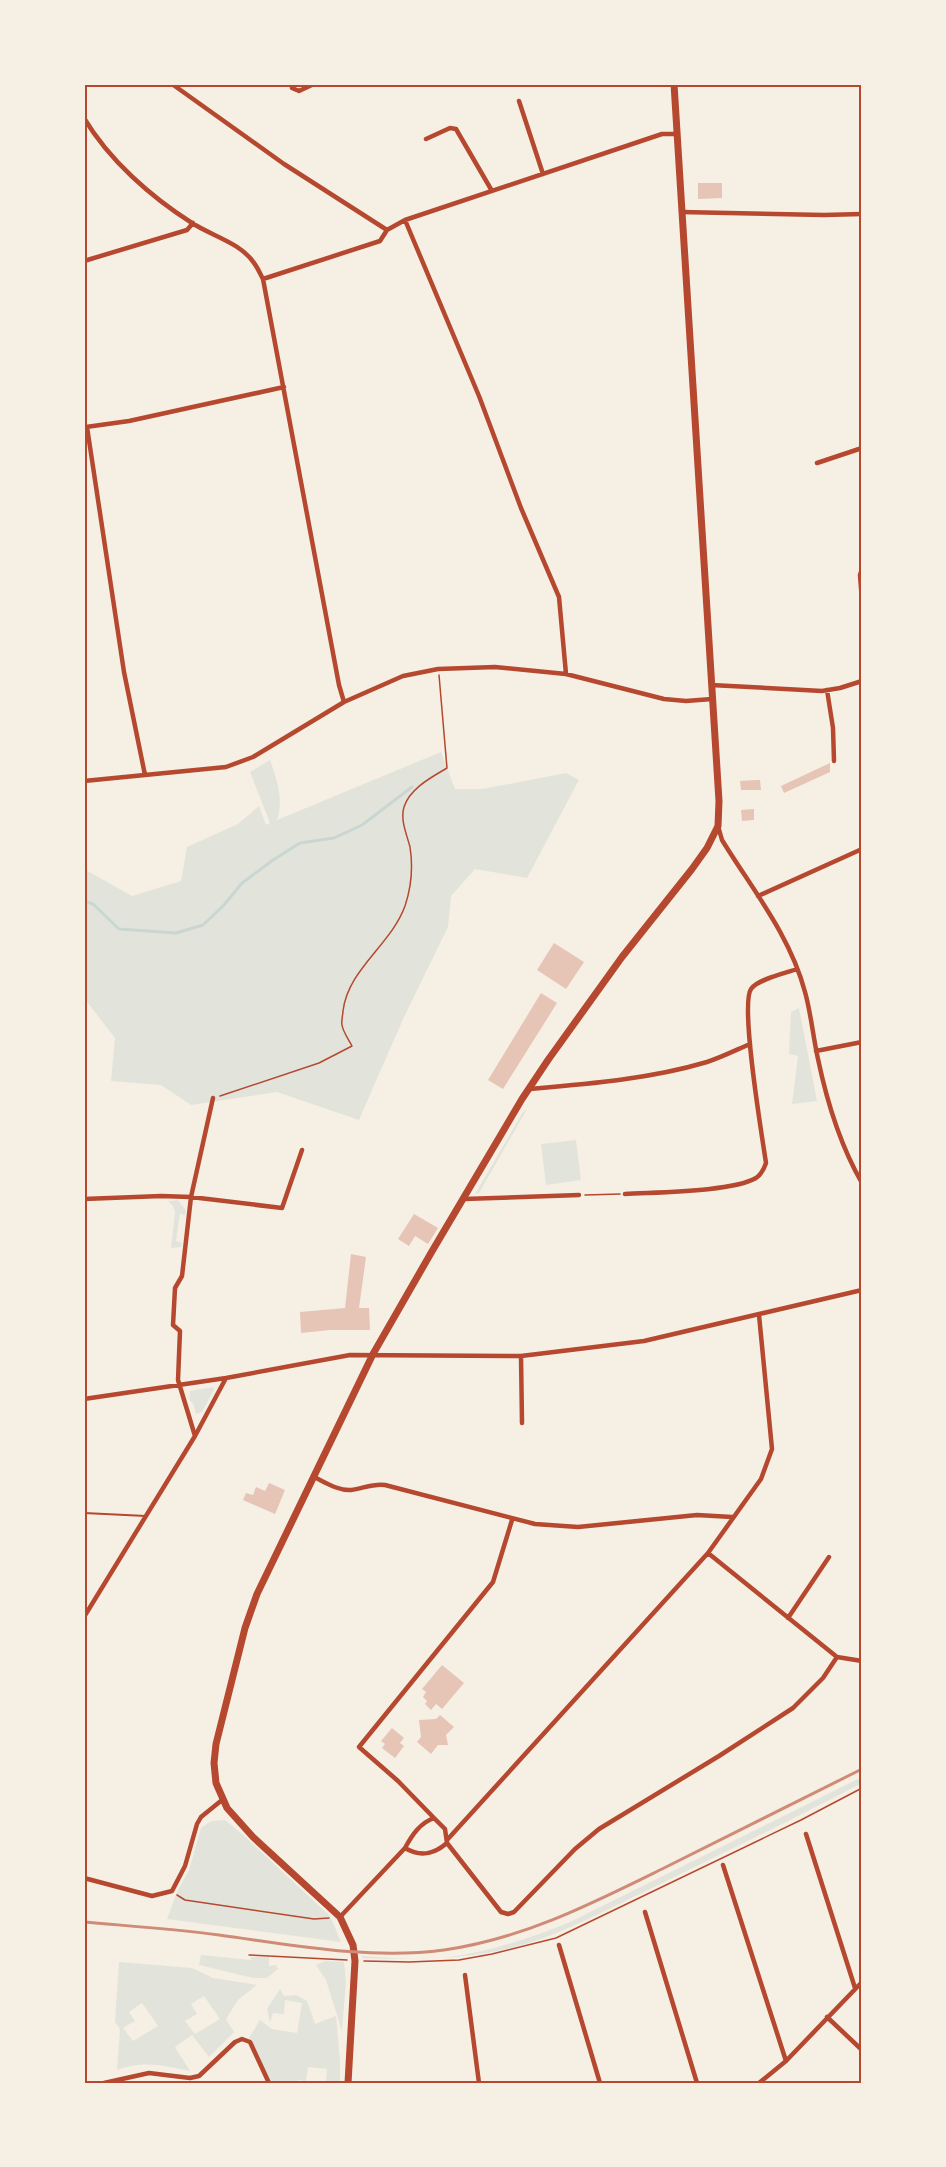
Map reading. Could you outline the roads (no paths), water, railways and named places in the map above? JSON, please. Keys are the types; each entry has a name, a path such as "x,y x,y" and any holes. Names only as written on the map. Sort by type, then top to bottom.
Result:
{"main road":[{"path":"348,2083 355,1960 353,1945 340,1917 254,1837 227,1808 216,1783 214,1763 216,1744 245,1628 259,1590 373,1354 529,1089 622,957 692,869 707,848 718,826 719,801 674,84"}],"street":[{"path":"172,84 284,164 387,230"},
{"path":"292,88 299,91 314,84"},
{"path":"519,101 543,174"},
{"path":"84,118 117,160 153,195 193,223 240,249 254,262 263,279 344,702"},
{"path":"426,139 450,128 456,129 492,191"},
{"path":"263,279 380,241 387,230 405,220 663,134 676,134"},
{"path":"681,212 862,214"},
{"path":"405,220 479,396 521,508 559,597 566,674"},
{"path":"84,261 187,230 193,223"},
{"path":"145,775 124,672 85,427 129,421 284,387"},
{"path":"817,463 862,448"},
{"path":"862,569 860,575 862,601"},
{"path":"84,781 226,767 253,757 344,702 403,676 438,669 495,668 566,674 664,699 712,699"},
{"path":"711,686 827,690 862,681"},
{"path":"827,690 834,728 834,761"},
{"path":"718,826 722,840 787,943 805,993 828,1102 836,1127 862,1184"},
{"path":"758,897 862,849"},
{"path":"625,1194 718,1188 745,1182 763,1171 766,1162 750,1044 747,1000 751,990 758,984 797,969"},
{"path":"816,1051 862,1042"},
{"path":"529,1089 669,1071 709,1061 750,1044"},
{"path":"195,1436 180,1391 181,1384 178,1380 180,1330 173,1325 175,1288 182,1276 191,1197 213,1098"},
{"path":"84,1199 191,1197 282,1208 302,1150"},
{"path":"464,1199 579,1195"},
{"path":"84,1399 226,1378 350,1355 521,1356 644,1341 862,1290"},
{"path":"405,1848 417,1854 428,1854 440,1849 447,1842 708,1553 761,1479 772,1449 759,1315"},
{"path":"521,1356 522,1423"},
{"path":"84,1617 195,1436 226,1378"},
{"path":"314,1477 341,1489 349,1490 379,1484 385,1485 512,1520 535,1524 578,1527 697,1515 732,1517"},
{"path":"512,1520 493,1582 359,1747 398,1781 446,1829 447,1842 501,1912 508,1914 514,1912 575,1849 599,1829 793,1708 824,1678 837,1657"},
{"path":"708,1553 837,1657 862,1661"},
{"path":"788,1618 829,1557"},
{"path":"84,1878 152,1896 172,1891 185,1866 197,1824 201,1817 222,1800"},
{"path":"340,1917 405,1848 417,1830 434,1818"},
{"path":"806,1834 855,1988"},
{"path":"723,1865 786,2061"},
{"path":"645,1912 697,2083"},
{"path":"559,1945 600,2083"},
{"path":"465,1975 479,2083"},
{"path":"759,2083 786,2061 862,1982"},
{"path":"827,2017 862,2050"},
{"path":"104,2083 145,2073 190,2078 199,2076 235,2042 242,2039 250,2042 269,2083"}],"lane":[{"path":"84,1513 146,1516"}],"waterway":[{"path":"84,901 93,904 119,929 176,933 203,925 242,883 273,860 300,843 334,838 362,825 412,787"}],"railway":[{"path":"84,1922 185,1931 303,1947 360,1952 416,1953 473,1945 530,1928 584,1906 862,1769"}]}
